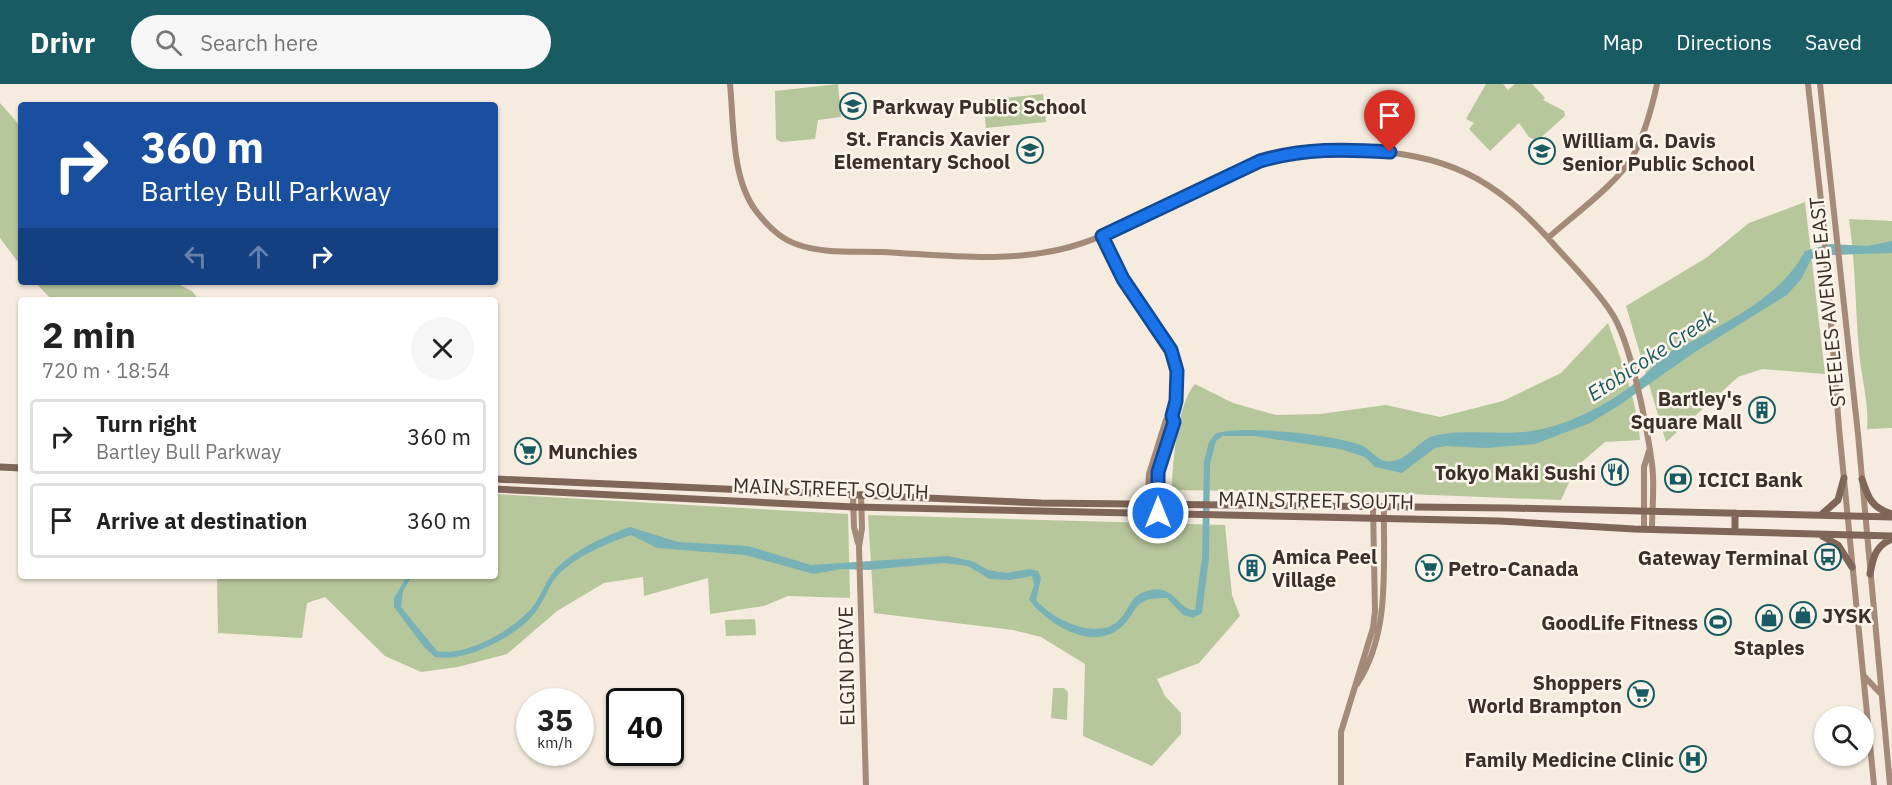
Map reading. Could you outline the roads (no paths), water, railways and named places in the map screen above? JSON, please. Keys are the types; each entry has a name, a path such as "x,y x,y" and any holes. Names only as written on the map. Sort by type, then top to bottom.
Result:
{"main road":[{"path":"0,467 18,468"},
{"path":"1820,516 1835,506 1844,478"},
{"name":"MAIN STREET SOUTH","path":"498,479 1041,502 1892,516"},
{"path":"1862,479 1871,503 1880,511 1892,516"},
{"name":"MAIN STREET SOUTH","path":"498,489 858,507 1498,521 1648,529 1867,535 1892,538"},
{"path":"1735,513 1735,531"},
{"path":"1817,534 1827,537 1838,546 1852,567"},
{"path":"1870,574 1876,551 1880,545 1892,538"}],"street":[{"path":"730,84 739,168 748,198 756,211 779,234 795,244 830,250 988,257 1046,252 1102,236 1260,161 1294,151 1318,149 1411,154 1454,166 1507,197 1548,238 1611,312 1627,347 1650,451 1644,467 1648,529"},
{"path":"1548,238 1627,165 1634,155 1649,116 1657,84"},
{"name":"STEELES AVENUE EAST","path":"1808,84 1829,277 1849,535 1874,785"},
{"name":"STEELES AVENUE EAST","path":"1820,84 1862,479 1890,785"},
{"path":"1102,236 1123,279 1171,350 1177,371 1178,387 1172,416 1174,422 1158,472 1158,513"},
{"path":"1147,513 1149,474 1166,420 1172,416"},
{"name":"ELGIN DRIVE","path":"857,494 866,785"},
{"path":"1357,684 1357,673 1373,628 1375,611 1373,506"},
{"path":"1341,785 1341,732 1357,684 1363,675 1382,614 1384,506"},
{"path":"1864,677 1876,686 1881,696"}],"water":[{"path":"1892,241 1892,253 1831,255 1811,259 1802,278 1787,295 1695,352 1590,423 1535,444 1485,448 1446,446 1435,448 1402,473 1375,467 1365,457 1340,449 1254,436 1223,436 1216,441 1210,464 1209,558 1202,613 1193,618 1183,615 1167,598 1155,598 1141,603 1126,623 1108,635 1083,636 1058,626 1029,600 1034,585 1032,576 1010,580 989,579 968,566 944,563 868,570 841,569 814,574 745,555 657,548 631,535 593,551 565,568 555,579 540,606 518,629 491,645 461,656 435,657 424,647 394,607 394,598 405,579 410,579 403,591 401,607 437,651 449,652 474,646 501,633 523,617 535,604 552,574 569,558 594,542 630,527 678,542 748,546 811,565 948,556 972,561 988,570 1006,573 1030,569 1038,571 1041,578 1036,600 1063,620 1087,628 1099,629 1110,626 1119,620 1134,598 1151,590 1166,591 1184,607 1195,610 1202,557 1204,461 1209,442 1215,434 1245,430 1289,432 1333,438 1363,446 1383,460 1393,461 1400,459 1430,437 1437,435 1461,432 1512,433 1549,427 1574,419 1610,400 1636,382 1673,350 1693,341 1756,304 1784,280 1805,251 1830,244 1868,246"}],"place":[{"name":"Parkway Public School","path":"853,106"},
{"name":"St. Francis Xavier Elementary School","path":"1030,150"},
{"name":"William G. Davis Senior Public School","path":"1542,151"},
{"name":"Bartley's Square Mall","path":"1762,410"},
{"name":"Munchies","path":"528,451"},
{"name":"Tokyo Maki Sushi","path":"1615,472"},
{"name":"ICICI Bank","path":"1678,479"},
{"name":"Gateway Terminal","path":"1828,557"},
{"name":"Amica Peel Village","path":"1252,568"},
{"name":"Petro-Canada","path":"1429,568"},
{"name":"JYSK","path":"1803,615"},
{"name":"Staples","path":"1769,618"},
{"name":"GoodLife Fitness","path":"1718,622"},
{"name":"Shoppers World Brampton","path":"1641,694"},
{"name":"Family Medicine Clinic","path":"1693,759"}],"water label":[{"name":"Etobicoke Creek","path":"1651,355"}]}
